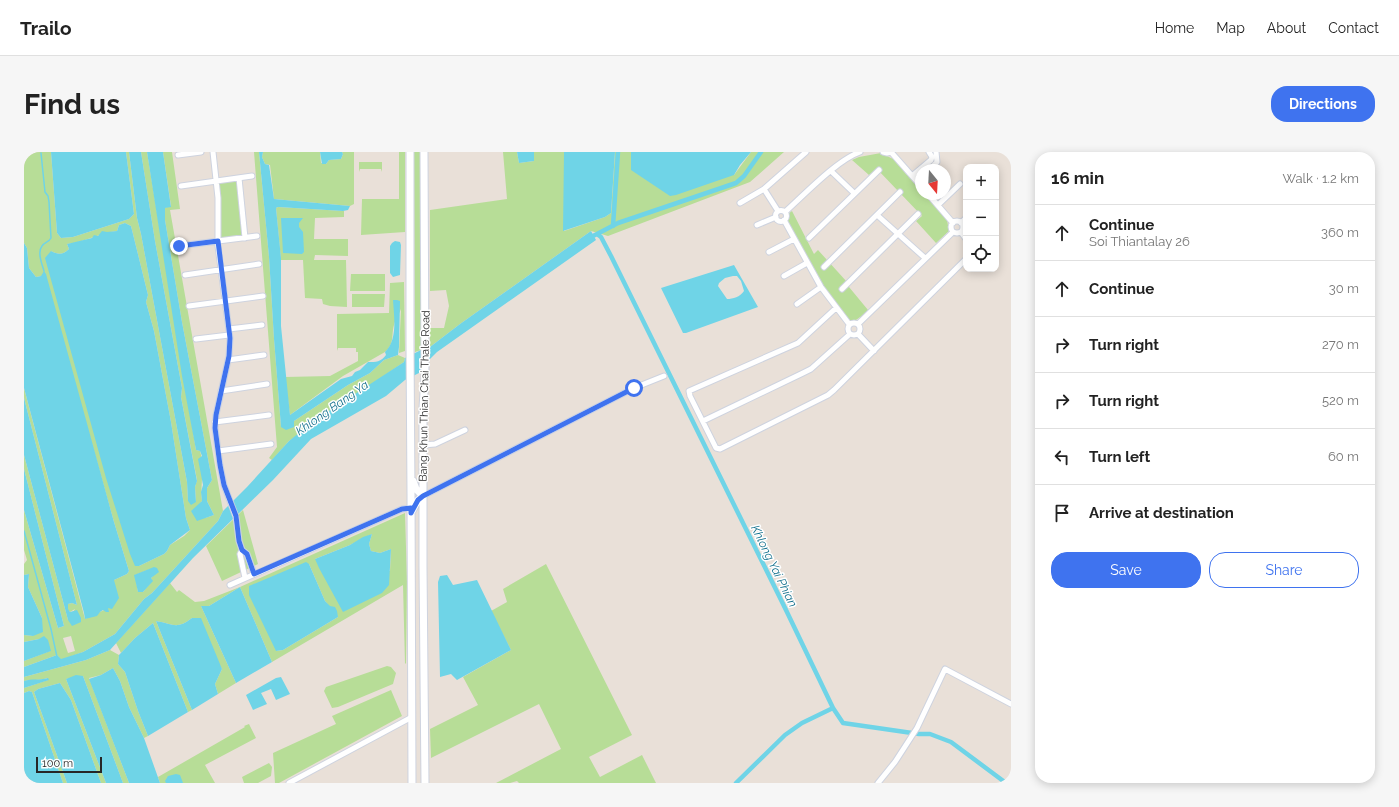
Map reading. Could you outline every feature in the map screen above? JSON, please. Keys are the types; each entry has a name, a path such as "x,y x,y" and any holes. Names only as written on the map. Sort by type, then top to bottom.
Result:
{"main road":[{"name":"Bang Khun Thian Chai Thale Road","path":"410,152 412,783"},
{"name":"Bang Khun Thian Chai Thale Road","path":"424,152 425,377 423,408 423,622 425,783"},
{"path":"411,474 414,486 423,496 418,500 411,511"},
{"path":"412,624 413,619 417,618 421,619 423,622"}],"street":[{"path":"178,156 201,152"},
{"path":"212,152 218,198 218,241 229,332 228,360 216,415 218,451 224,485 236,516 242,550 240,554 245,578"},
{"path":"740,203 764,189 806,152"},
{"path":"785,212 831,171 850,156 860,152"},
{"path":"883,152 887,154 891,152 912,176 915,177"},
{"path":"929,152 934,161"},
{"path":"933,164 936,152"},
{"path":"912,176 934,161"},
{"path":"809,238 879,170"},
{"path":"831,171 854,193"},
{"path":"181,186 252,176"},
{"path":"240,178 245,238"},
{"path":"938,205 960,184"},
{"path":"764,189 778,211"},
{"path":"824,267 900,192"},
{"path":"933,200 953,223"},
{"path":"778,211 781,210 785,212"},
{"path":"756,225 776,217 778,211"},
{"path":"784,220 787,215 785,212"},
{"path":"842,289 918,214"},
{"path":"877,215 925,258"},
{"path":"776,217 780,221 784,220"},
{"path":"784,220 821,287 849,324 848,330 850,334"},
{"path":"953,223 961,223 963,228 961,232"},
{"path":"953,223 951,227 953,232"},
{"path":"858,324 953,232 961,232"},
{"path":"961,232 964,236"},
{"path":"179,246 257,236"},
{"path":"769,252 794,239"},
{"path":"836,308 798,343 689,391 690,396 716,448 720,449 828,395 963,262"},
{"path":"784,276 807,263"},
{"path":"185,275 259,264"},
{"path":"797,304 821,287"},
{"path":"189,306 263,296"},
{"path":"849,324 858,324"},
{"path":"858,324 860,329 858,334"},
{"path":"196,340 262,325"},
{"path":"703,421 804,373 811,369 850,334 858,334"},
{"path":"858,334 874,351"},
{"path":"228,360 264,355"},
{"path":"423,496 634,388 664,376"},
{"path":"221,391 267,384"},
{"path":"216,422 269,415"},
{"path":"423,445 435,444 465,430"},
{"path":"218,451 271,444"},
{"path":"230,585 402,509 411,511"},
{"path":"242,550 247,554 254,574"},
{"path":"878,783 895,762 918,728 945,668 1011,704"},
{"path":"289,783 412,716"}],"green space":[{"path":"24,152 51,152 57,233 61,238 73,237 129,219 134,214 126,152 129,152 137,218 187,482 188,501 196,502 195,487 197,480 181,397 182,388 155,241 141,152 147,152 196,450 200,451 201,457 202,501 198,506 205,518 214,515 207,501 207,488 212,480 182,322 165,220 164,208 171,206 163,152 172,152 180,209 170,210 223,511 218,521 152,593 144,599 115,634 83,652 61,660 57,655 24,667 24,661 50,651 39,639 24,642 24,635 33,636 42,618 28,587 29,574 24,575 24,564 27,560 24,550 24,510 58,628 64,626 24,469 24,455 68,620 75,609 70,612 68,610 68,604 72,603 77,605 24,398 24,388 85,619 104,610 108,611 107,608 114,580 127,574 129,571 76,387 41,276 36,277 29,268 27,248 24,243","holes":["125,223 131,226 148,295 146,302 154,331 171,422 186,518 190,530 170,545 164,554 139,566 51,251 58,254 62,253 69,249 67,244 117,231 119,225","150,569 155,574 151,578 152,581 143,592 138,592 135,575","71,636 75,651 68,653 63,638"]},
{"path":"254,152 259,152 269,257 281,427 294,421 348,385 370,373 384,360 398,355 405,358 404,362 289,441 272,460 269,458 277,447"},
{"path":"263,152 320,152 321,163 326,164 329,160 341,159 343,154 342,152 354,152 354,204 350,206 274,199 270,165 265,164 262,157"},
{"path":"399,152 405,152 405,232 361,235 362,199 399,199"},
{"path":"414,152 422,152 421,350 415,352"},
{"path":"503,152 517,152 519,163 534,161 534,152 564,152 564,231 605,217 611,213 615,152 631,152 631,170 734,175 751,152 784,152 750,182 608,236 591,231 430,347 430,328 444,328 449,306 446,290 430,291 430,210 507,199"},
{"path":"881,153 893,159 915,184 915,200 929,200 947,220 949,231 936,243 916,221 922,216 877,169 869,175 852,160 859,157"},
{"path":"359,162 382,162 382,172 381,169 360,169 359,172"},
{"path":"238,180 243,237 220,239 221,210 219,182"},
{"path":"276,208 344,211 344,217 315,218 314,239 348,239 348,256 315,255 314,260 346,260 347,307 323,304 322,299 305,298 303,260 281,260"},
{"path":"792,211 814,254 818,250 847,282 849,287 868,310 857,319 850,321 820,282 787,221 788,214"},
{"path":"351,274 385,274 385,291 350,291"},
{"path":"404,282 405,351 399,353 401,309 393,329 390,346 385,352 343,376 290,415 285,377 330,376 358,361 358,352 356,352 356,348 338,348 337,351 337,314 389,313 390,283"},
{"path":"352,294 385,294 384,307 352,307"},
{"path":"243,510 258,564 222,581 206,546"},
{"path":"405,513 407,582 406,663 405,664 403,585 272,662 240,587","holes":["372,534 369,544 371,551 380,553 391,549 390,571 315,559 350,545","309,564 325,601 338,617 283,650 276,651"]},
{"path":"546,564 632,735 589,757 600,777 642,755 656,783 519,783 517,781 510,783 496,783 561,749 539,704 431,758 430,729 478,705 463,677 511,650 491,611 507,602 503,589"},
{"path":"170,583 177,592 179,590 195,602 204,601 240,587 209,606 201,606 236,683 218,694 215,684 222,669 192,618 187,622 178,625 171,625 156,621 192,710 188,712 153,623 135,638 121,653 116,643"},
{"path":"110,650 119,655 118,664 125,672 148,736 144,738 113,668 101,675 89,678 129,783 123,783 83,676 66,679 106,783 101,783 71,700 60,683 38,689 34,692 67,783 63,783 32,692 29,691 24,693 24,688 48,680 47,678 24,681 24,677 86,660"},
{"path":"387,666 391,667 396,673 393,684 338,707 332,708 324,691 326,687"},
{"path":"391,690 402,716 279,783 275,783 273,753 336,724 332,716"},
{"path":"249,724 256,738 205,765 215,783 160,783 158,777"},
{"path":"269,763 272,767 271,776 258,783 244,783 242,777"}],"water":[{"path":"51,152 126,152 134,214 129,219 73,237 61,238 57,233"},
{"path":"129,152 141,152 155,241 182,388 181,397 197,481 195,487 196,502 191,505 188,501 187,482 137,218"},
{"path":"147,152 163,152 171,207 165,208 165,220 182,322 212,480 207,488 207,501 214,515 197,521 191,511 202,501 201,492 203,485 198,459 202,456 200,451 196,450 182,376"},
{"path":"259,152 263,152 262,157 265,164 269,165 274,199 350,206 348,210 343,211 276,208 281,258 281,326 290,415 341,379 352,376 368,362 378,361 386,355 385,352 392,341 394,334 393,300 400,301 398,355 384,360 370,373 348,385 294,421 294,427 286,430 281,427 269,257"},
{"path":"320,152 342,152 343,154 341,159 329,160 326,164 322,164"},
{"path":"517,152 534,152 534,161 519,163"},
{"path":"564,152 615,152 611,213 605,217 563,231"},
{"path":"631,152 751,152 734,175 670,196 631,170"},
{"path":"281,218 303,218 299,223 299,227 303,232 304,252 302,254 283,253"},
{"path":"125,223 131,226 148,295 146,302 154,331 171,422 186,518 190,530 170,545 164,554 139,566 135,566 130,554 106,478 45,258 51,251 58,254 69,249 67,244 92,238 94,235 98,236 102,231 117,231 119,225"},
{"path":"591,231 596,240 437,352 429,360 429,368 405,380 386,396 311,439 273,480 193,558 110,650 86,660 24,677 24,667 57,655 61,659 83,652 115,634 144,599 152,593 218,521 223,511 289,441 315,420 404,362 405,358 430,347"},
{"path":"395,241 400,242 401,245 400,275 393,277 390,273 390,246"},
{"path":"24,243 27,248 29,268 36,277 41,276 44,271 46,274 114,522 129,571 127,574 114,580 119,598 112,609 108,608 109,612 103,610 97,616 85,619 24,388"},
{"path":"734,265 758,307 683,333 661,288","holes":["737,276 741,281 744,291 732,299 727,299 718,286 719,283 725,278"]},
{"path":"24,398 77,605 72,603 68,604 68,609 70,612 77,610 81,618 81,622 72,626 68,620 24,455"},
{"path":"24,469 64,626 58,628 24,510"},
{"path":"372,534 369,544 371,551 380,553 391,549 389,585 382,593 343,612 315,559 350,545 363,537"},
{"path":"306,562 309,564 325,601 330,606 335,607 338,617 283,650 276,651 249,595 249,586"},
{"path":"154,567 157,568 159,572 151,578 153,581 143,592 138,592 134,575"},
{"path":"29,574 28,587 42,618 43,632 33,636 24,635 24,575"},
{"path":"447,575 453,585 477,580 511,650 457,680 451,674 440,677 438,582 440,576"},
{"path":"240,587 272,662 236,683 201,606 209,606"},
{"path":"192,618 201,618 222,669 215,684 218,694 192,710 156,621 171,625 178,625 187,622"},
{"path":"153,623 188,712 148,736 125,672 118,664 119,655 135,638"},
{"path":"44,636 48,640 51,651 24,661 24,642 39,639"},
{"path":"113,668 144,738 160,783 129,783 89,679 101,675"},
{"path":"76,675 83,676 123,783 106,783 66,679"},
{"path":"281,677 290,694 276,700 271,689 261,693 267,704 253,710 246,695 276,678"},
{"path":"48,678 49,680 24,688 24,681"},
{"path":"60,683 71,700 101,783 67,783 34,692 38,689"},
{"path":"29,691 32,692 63,783 24,783 24,693"},
{"path":"176,774 180,775 183,783 166,783 165,781 168,776"}],"waterway":[{"path":"613,226 618,152"},
{"path":"597,234 618,223 736,183 744,176 761,152"},
{"path":"41,153 45,192 48,196 49,202 51,238 42,246 40,251 40,258 44,271"},
{"name":"Khlong Yai Phian","path":"589,238 597,234 601,237 611,256 833,708 843,723 919,734 930,734 951,742 1006,783"},
{"path":"24,531 51,629 57,657"},
{"path":"736,783 785,735 802,723 833,708"}],"route":[{"path":"179,246 218,241 230,338 229,356 219,398 215,428 224,485 236,516 239,541 242,550 247,554 254,574 402,509 411,508 411,513 418,500 423,496 634,388"}],"water label":[{"name":"Khlong Bang Ya","path":"332,408"}]}
